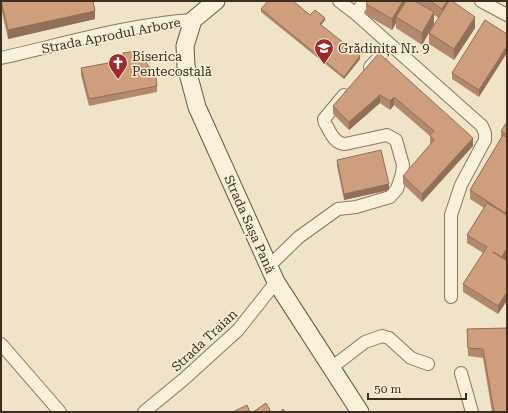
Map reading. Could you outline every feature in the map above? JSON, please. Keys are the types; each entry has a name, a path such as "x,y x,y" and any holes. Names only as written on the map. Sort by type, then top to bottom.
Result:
{"street":[{"name":"Strada Aprodul Arbore","path":"1,58 123,30 168,22 193,20 216,1"},
{"path":"339,1 356,14 482,126 485,133 485,140 460,185 451,215 451,297"},
{"path":"356,14 364,1"},
{"path":"481,1 507,15"},
{"name":"Strada Sașa Pană","path":"193,20 185,46 186,66 197,107 276,282 360,412"},
{"path":"363,74 390,45"},
{"path":"268,267 299,237 338,209 356,207 390,197 397,189 402,174 403,164 396,140 387,135 341,144 336,141 325,122 326,116 352,86"},
{"name":"Strada Traian","path":"144,412 238,330 276,282"},
{"path":"331,368 365,342 382,336 389,338 411,358 428,364"},
{"path":"1,344 60,412"},
{"path":"461,373 472,412"}],"building":[{"path":"1,1 93,1 95,11 8,30"},
{"path":"268,1 293,1 310,15 315,10 325,18 320,24 360,56 344,77 261,9"},
{"path":"368,1 403,1 392,19 366,4"},
{"path":"406,1 415,1 434,12 422,33 396,17"},
{"path":"430,1 447,1 442,9"},
{"path":"449,1 452,1 475,17 454,49 429,33"},
{"path":"485,20 507,34 507,46 479,90 452,73"},
{"name":"Biserica Pentecostală","path":"137,51 151,69 156,78 157,86 89,99 81,68 125,60 123,53"},
{"path":"379,53 473,138 422,194 403,176 434,140 430,135 434,131 394,97 390,101 380,95 349,122 333,106"},
{"path":"507,122 507,135 501,131"},
{"path":"503,135 507,138 507,210 505,213 470,190"},
{"path":"381,150 389,184 344,194 337,160"},
{"path":"487,203 507,215 507,248 502,257 493,252 507,261 507,292 498,306 463,284 487,247 467,235"},
{"path":"507,328 507,412 494,412 483,349 468,348 467,329"},
{"path":"266,403 271,412 253,412"},
{"path":"247,405 250,412 233,412"}],"place":[{"name":"Grădinița Nr. 9","path":"324,65"},
{"name":"Biserica Pentecostală","path":"118,80"}]}
